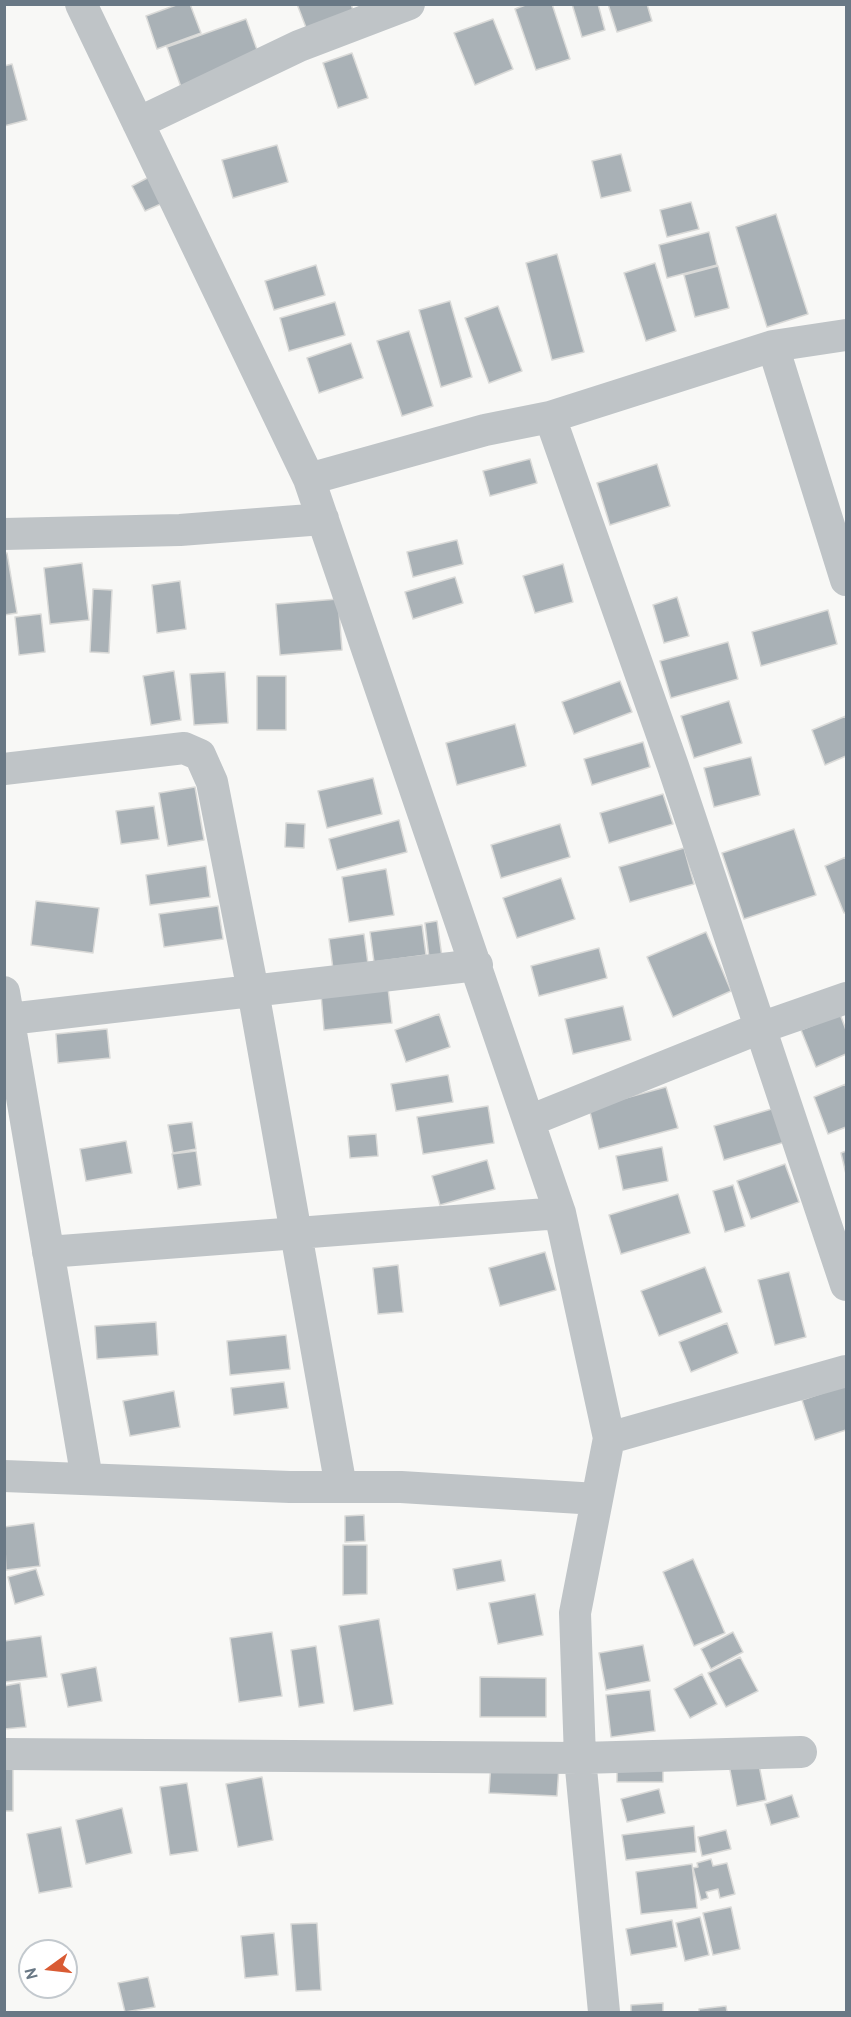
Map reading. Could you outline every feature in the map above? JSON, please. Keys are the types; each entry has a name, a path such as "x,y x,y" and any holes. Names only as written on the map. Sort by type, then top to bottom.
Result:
{"street":[{"path":"81,4 309,479 560,1213 609,1438 575,1613 580,1758 604,2013"},
{"path":"138,123 299,46 409,4"},
{"path":"309,479 485,430 550,417 773,346 846,335"},
{"path":"773,346 846,580"},
{"path":"550,417 673,766 846,1285"},
{"path":"4,534 180,530 323,519"},
{"path":"4,769 184,748 200,754 212,782 253,991 298,1233 341,1487"},
{"path":"87,1479 7,1005 253,991 477,965"},
{"path":"529,1120 760,1028 846,998"},
{"path":"48,1252 560,1213"},
{"path":"609,1438 846,1371"},
{"path":"4,1476 401,1487 597,1499"},
{"path":"4,1754 580,1758 801,1752"}],"building":[{"path":"179,4 190,4 201,33 157,49 146,16"},
{"path":"297,4 351,4 353,10 307,30"},
{"path":"528,4 552,4 570,59 536,70 515,9"},
{"path":"572,4 598,4 605,30 582,37"},
{"path":"608,4 647,4 652,21 617,32"},
{"path":"246,19 260,58 181,87 167,47"},
{"path":"493,19 513,69 475,85 454,33"},
{"path":"352,53 368,98 338,108 323,63"},
{"path":"12,64 27,120 4,126 4,66"},
{"path":"277,145 288,182 233,198 222,160"},
{"path":"621,154 631,191 601,198 592,161"},
{"path":"151,176 163,203 145,211 132,186"},
{"path":"691,202 699,229 667,237 660,210"},
{"path":"776,214 808,314 767,327 736,227"},
{"path":"709,232 717,265 667,278 659,245"},
{"path":"557,254 584,352 552,360 526,263"},
{"path":"655,263 676,331 646,341 624,273"},
{"path":"316,265 325,295 274,310 265,281"},
{"path":"718,266 729,308 695,317 684,275"},
{"path":"450,301 472,377 441,387 419,310"},
{"path":"335,302 345,335 289,351 280,318"},
{"path":"498,306 522,371 489,383 465,318"},
{"path":"409,331 433,406 402,416 377,341"},
{"path":"351,343 363,378 319,393 307,358"},
{"path":"530,459 537,483 490,496 483,471"},
{"path":"657,464 670,506 610,525 597,483"},
{"path":"457,540 463,564 413,577 407,552"},
{"path":"7,553 17,613 4,615 4,554"},
{"path":"82,563 89,620 50,624 44,568"},
{"path":"563,564 573,602 535,613 523,576"},
{"path":"455,577 463,603 413,619 405,592"},
{"path":"180,581 186,629 157,633 152,585"},
{"path":"93,589 112,590 109,653 90,652"},
{"path":"677,597 689,636 664,643 653,605"},
{"path":"338,599 342,650 280,655 276,604"},
{"path":"828,610 837,644 761,666 752,632"},
{"path":"41,614 45,652 19,655 15,617"},
{"path":"728,642 738,679 671,698 660,661"},
{"path":"174,671 181,720 151,725 143,676"},
{"path":"225,672 228,723 194,725 190,674"},
{"path":"257,676 286,676 286,730 257,730"},
{"path":"620,681 632,712 574,734 562,702"},
{"path":"729,701 742,743 694,758 681,716"},
{"path":"846,716 846,756 825,765 812,730"},
{"path":"515,724 526,766 457,785 446,743"},
{"path":"643,742 650,767 592,785 584,759"},
{"path":"751,757 760,795 714,807 704,768"},
{"path":"373,778 382,814 327,828 318,791"},
{"path":"195,787 204,840 168,846 159,793"},
{"path":"663,794 673,824 609,843 600,813"},
{"path":"154,806 159,839 121,844 116,811"},
{"path":"399,820 407,852 337,870 329,839"},
{"path":"286,823 305,824 304,848 285,847"},
{"path":"560,824 570,857 501,878 491,845"},
{"path":"794,829 816,895 744,919 722,853"},
{"path":"684,848 694,884 630,902 619,867"},
{"path":"846,857 846,912 844,913 825,866"},
{"path":"206,866 210,897 150,905 146,875"},
{"path":"386,869 394,915 349,922 342,877"},
{"path":"561,878 575,919 517,938 503,898"},
{"path":"36,901 99,908 93,953 31,945"},
{"path":"218,906 223,939 164,947 159,914"},
{"path":"437,921 442,957 429,958 425,923"},
{"path":"422,925 426,955 374,962 370,932"},
{"path":"706,932 731,991 673,1017 647,957"},
{"path":"364,934 368,964 333,969 329,939"},
{"path":"599,948 607,978 539,996 531,966"},
{"path":"388,988 392,1023 324,1030 321,994"},
{"path":"623,1006 631,1040 573,1054 565,1019"},
{"path":"439,1014 450,1047 406,1062 395,1030"},
{"path":"840,1014 846,1030 846,1054 816,1067 801,1030"},
{"path":"107,1029 110,1058 58,1063 56,1034"},
{"path":"448,1075 453,1102 396,1111 391,1084"},
{"path":"846,1084 846,1127 828,1134 814,1097"},
{"path":"666,1087 678,1128 599,1149 589,1108"},
{"path":"488,1106 494,1143 423,1154 417,1117"},
{"path":"775,1108 785,1142 724,1160 714,1126"},
{"path":"192,1122 196,1149 173,1153 168,1125"},
{"path":"376,1134 378,1156 350,1158 348,1136"},
{"path":"126,1141 132,1173 86,1181 80,1149"},
{"path":"662,1147 668,1181 623,1190 616,1156"},
{"path":"196,1151 201,1185 178,1189 172,1154"},
{"path":"846,1151 846,1174 841,1153"},
{"path":"487,1160 495,1189 440,1205 432,1176"},
{"path":"785,1164 799,1202 751,1219 737,1181"},
{"path":"733,1185 745,1226 725,1232 713,1191"},
{"path":"678,1194 690,1233 621,1254 609,1215"},
{"path":"545,1252 556,1290 500,1306 489,1268"},
{"path":"398,1265 403,1312 378,1314 373,1268"},
{"path":"705,1267 722,1312 659,1336 641,1291"},
{"path":"789,1272 806,1337 775,1345 758,1280"},
{"path":"156,1322 158,1355 97,1359 95,1326"},
{"path":"727,1323 738,1353 691,1372 679,1342"},
{"path":"286,1335 290,1369 230,1375 227,1341"},
{"path":"284,1382 288,1408 234,1415 231,1388"},
{"path":"846,1385 846,1430 815,1440 802,1400"},
{"path":"174,1391 180,1427 130,1436 123,1401"},
{"path":"364,1515 365,1541 345,1542 345,1516"},
{"path":"34,1523 40,1566 6,1570 4,1527"},
{"path":"343,1545 367,1545 367,1594 343,1595"},
{"path":"693,1559 725,1633 694,1646 663,1572"},
{"path":"501,1560 505,1581 457,1590 453,1569"},
{"path":"36,1569 44,1595 15,1604 8,1577"},
{"path":"535,1594 543,1635 498,1644 489,1603"},
{"path":"379,1619 393,1704 354,1711 339,1626"},
{"path":"272,1632 282,1696 239,1702 230,1638"},
{"path":"733,1632 743,1652 711,1669 701,1649"},
{"path":"41,1636 47,1677 4,1682 4,1641"},
{"path":"643,1645 650,1681 606,1690 599,1653"},
{"path":"316,1646 324,1703 299,1707 291,1650"},
{"path":"740,1657 758,1691 726,1707 708,1673"},
{"path":"96,1667 102,1701 68,1707 61,1674"},
{"path":"702,1674 717,1704 690,1718 674,1689"},
{"path":"480,1677 546,1678 546,1717 480,1717"},
{"path":"20,1683 26,1727 4,1729 4,1686"},
{"path":"650,1690 655,1731 611,1737 606,1695"},
{"path":"758,1760 766,1800 737,1806 729,1765"},
{"path":"491,1762 559,1766 557,1796 489,1793"},
{"path":"663,1764 663,1782 617,1782 617,1765"},
{"path":"4,1768 13,1768 13,1811 4,1811"},
{"path":"262,1777 273,1840 238,1847 226,1784"},
{"path":"187,1783 198,1851 170,1855 160,1787"},
{"path":"659,1789 665,1813 627,1822 621,1799"},
{"path":"792,1795 799,1817 771,1825 765,1804"},
{"path":"122,1808 132,1853 86,1864 76,1820"},
{"path":"694,1826 696,1852 626,1860 622,1835"},
{"path":"61,1827 72,1887 39,1893 27,1834"},
{"path":"726,1830 731,1849 702,1856 698,1837"},
{"path":"711,1859 713,1866 727,1863 735,1894 720,1898 718,1889 706,1892 708,1898 701,1900 693,1868 698,1867 697,1863"},
{"path":"692,1864 697,1908 641,1914 636,1872"},
{"path":"731,1907 740,1949 713,1955 703,1913"},
{"path":"700,1917 709,1955 685,1961 676,1923"},
{"path":"672,1920 677,1947 631,1955 626,1929"},
{"path":"317,1923 321,1990 296,1991 291,1924"},
{"path":"274,1933 278,1975 245,1978 241,1936"},
{"path":"148,1977 155,2007 125,2012 118,1983"},
{"path":"663,2003 663,2012 631,2012 631,2005"},
{"path":"726,2006 727,2012 699,2012 699,2009"}]}
